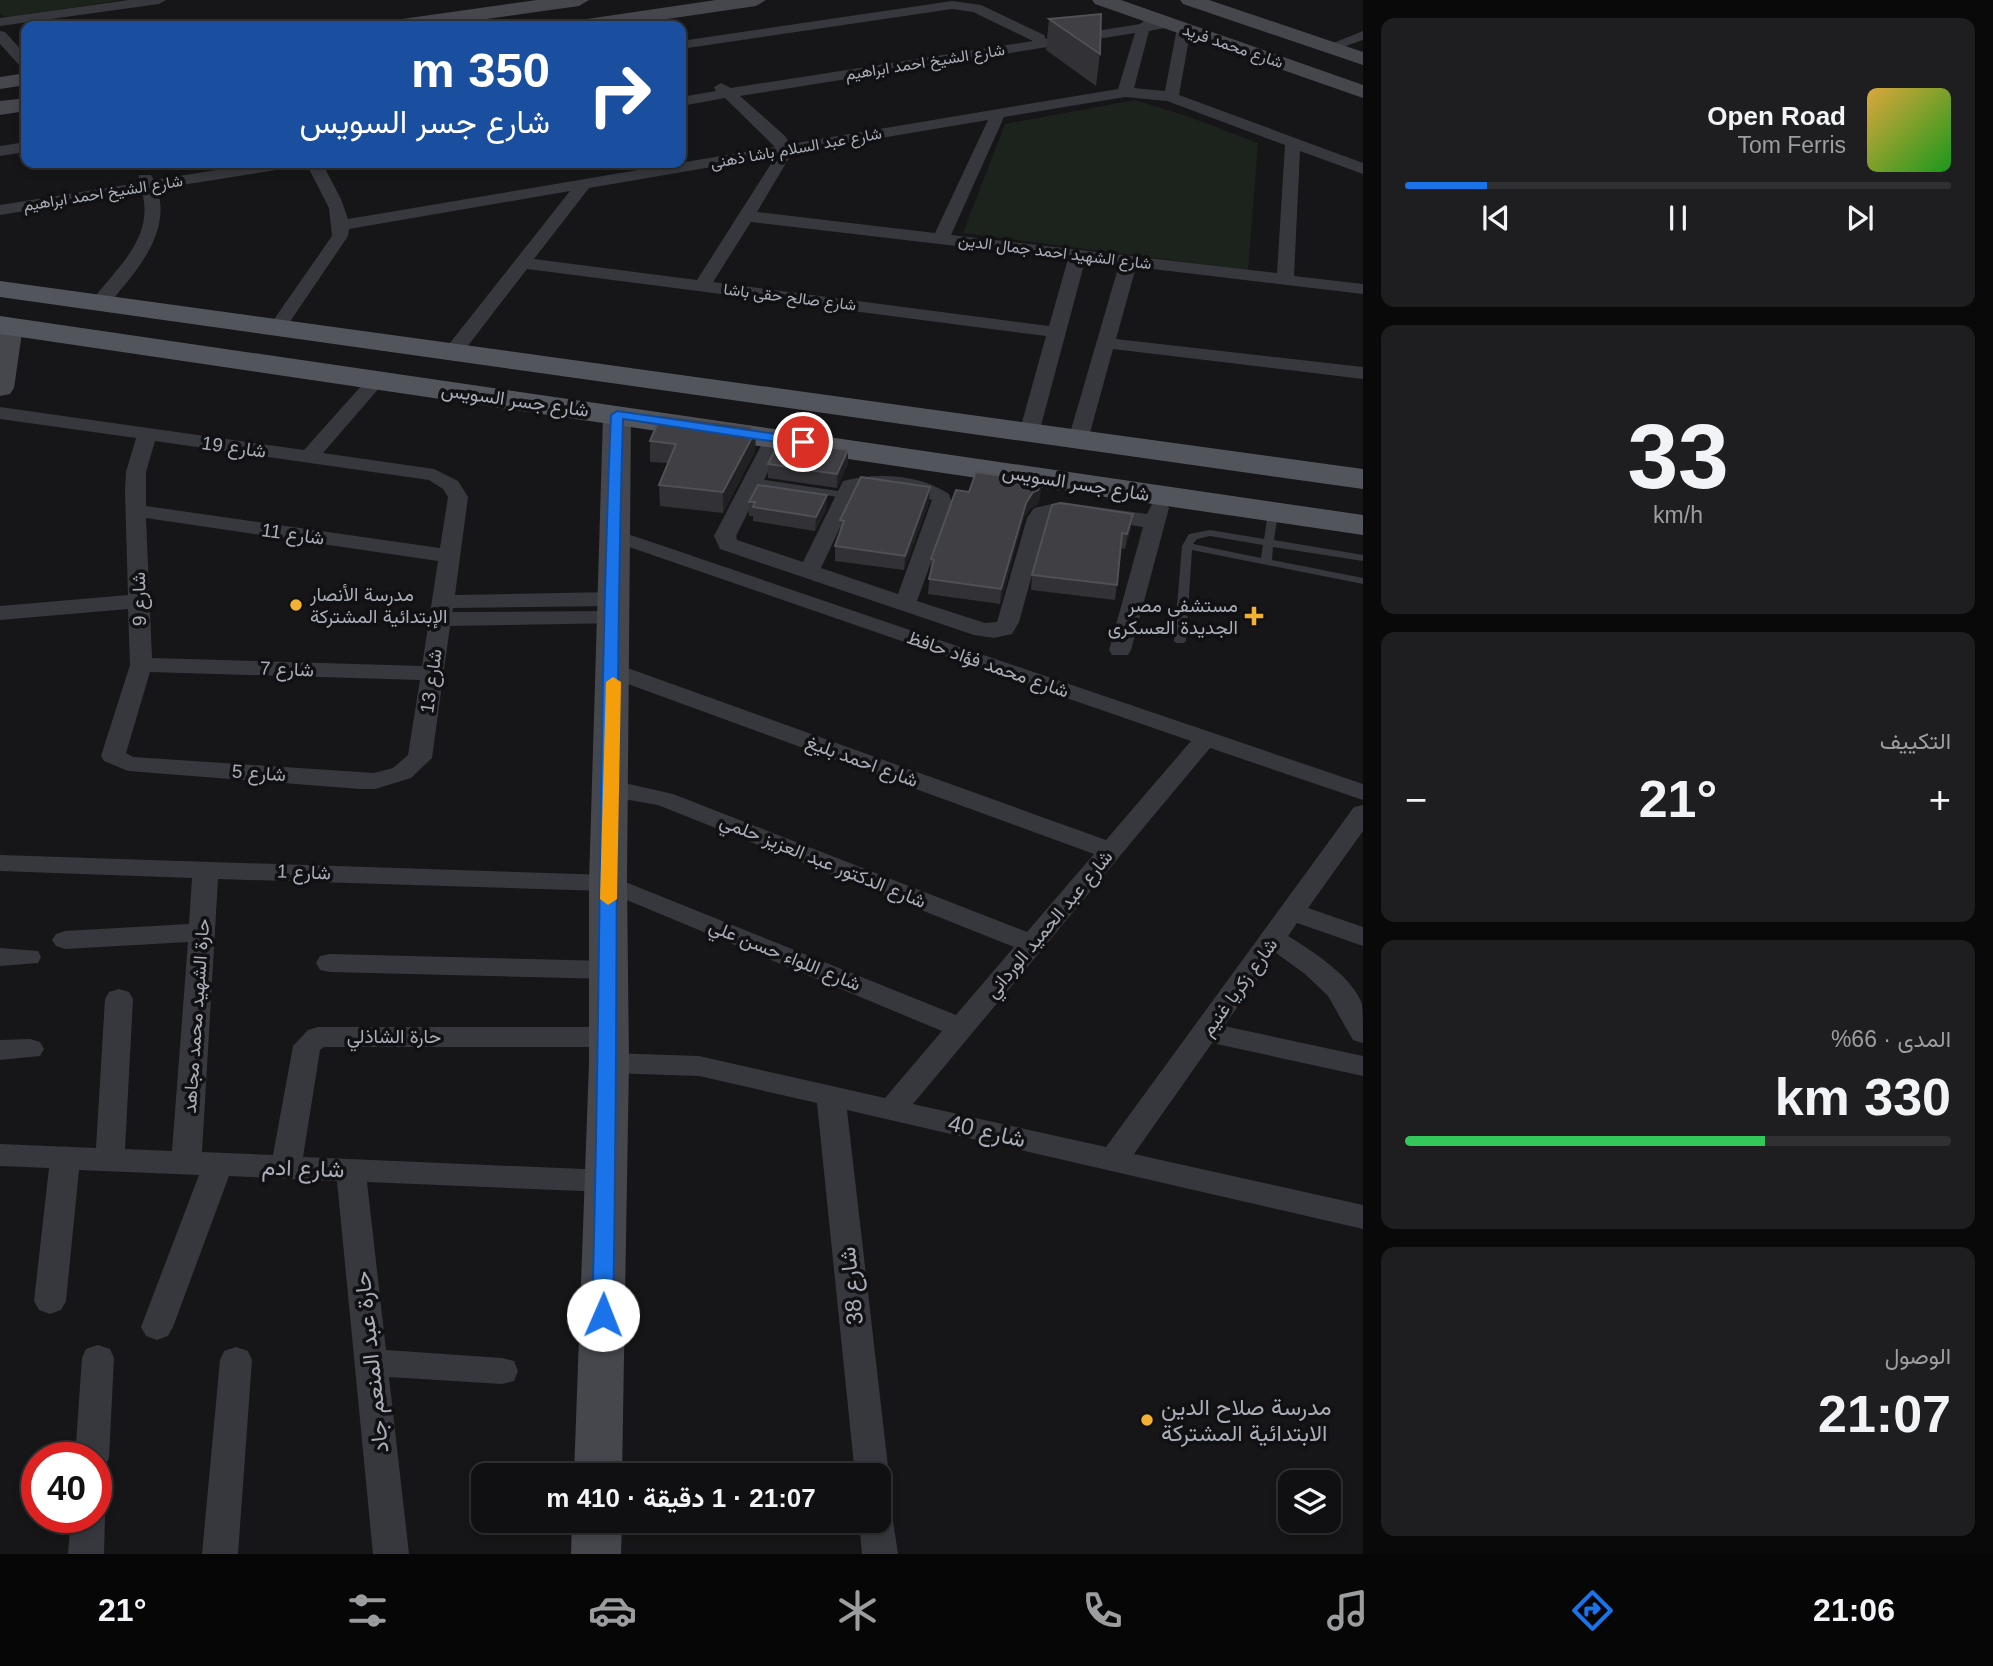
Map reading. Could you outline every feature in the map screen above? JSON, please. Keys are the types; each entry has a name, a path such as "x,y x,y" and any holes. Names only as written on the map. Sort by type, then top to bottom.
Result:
{"main road":[{"name":"شارع جسر السويس","path":"0,289 1363,479"},
{"name":"شارع جسر السويس","path":"5,325 775,438 1159,509 1239,508 1271,528 1363,525"},
{"path":"1229,461 1254,471 1267,486 1261,500 1239,508"}],"street":[{"path":"0,22 159,0"},
{"path":"421,21 506,5 579,0"},
{"path":"614,21 756,0"},
{"name":"شارع محمد فريد","path":"1102,0 1163,24 1363,92"},
{"name":"شارع محمد فريد","path":"1191,0 1363,60"},
{"path":"686,44 952,5 976,8 1039,37"},
{"path":"1125,92 1163,24"},
{"path":"1163,24 1171,97"},
{"name":"شارع الشيخ احمد ابراهيم","path":"686,100 725,90 1039,37 1163,24"},
{"name":"شارع الشيخ احمد ابراهيم","path":"686,94 725,90 1163,24"},
{"path":"0,35 21,58"},
{"path":"1328,48 1363,35"},
{"path":"0,83 21,80"},
{"path":"702,286 781,163 785,150 779,139 725,90"},
{"name":"شارع عبد السلام باشا ذهنى","path":"686,167 1125,92 1171,97 1363,169"},
{"path":"0,108 21,105"},
{"path":"941,239 999,114"},
{"path":"1285,280 1293,143"},
{"path":"0,150 21,147"},
{"name":"شارع الشيخ احمد ابراهيم","path":"0,210 216,168"},
{"name":"شارع الشيخ احمد ابراهيم","path":"0,201 251,168"},
{"path":"277,328 333,247 342,225 316,168"},
{"name":"شارع عبد السلام باشا ذهنى","path":"342,225 679,168"},
{"path":"99,303 128,273 146,242 153,212 147,182"},
{"path":"453,352 584,184"},
{"name":"شارع الشهيد احمد جمال الدين","path":"747,216 1363,289"},
{"path":"1029,433 1078,255"},
{"path":"1078,440 1129,261"},
{"name":"شارع صالح حقى باشا","path":"523,263 1057,332"},
{"path":"0,388 5,325"},
{"path":"1106,343 1363,373"},
{"path":"309,457 378,379"},
{"name":"شارع 19","path":"0,413 435,475 451,485 458,497"},
{"path":"598,1463 609,1050 608,883 617,415"},
{"name":"شارع 9","path":"116,759 113,753 141,665 136,472 147,434"},
{"path":"775,438 724,536 728,544 982,630 1004,629 1041,512 1062,508 1159,509 1121,650"},
{"path":"809,572 850,485 869,481 927,489 942,498 942,504 905,604"},
{"name":"شارع 13","path":"402,773 420,758 458,497"},
{"name":"شارع 11","path":"138,512 449,556"},
{"name":"شارع محمد فؤاد حافظ","path":"613,535 1363,792"},
{"path":"0,613 139,601"},
{"path":"441,610 613,609"},
{"name":"شارع 7","path":"141,665 432,673"},
{"name":"شارع احمد بليغ","path":"614,671 1111,851"},
{"name":"شارع عبد الحميد الورداني","path":"892,1109 1206,738"},
{"name":"شارع 5","path":"116,759 128,764 360,781 374,781 402,773"},
{"name":"شارع الدكتور عبد العزيز حلمي","path":"610,794 629,792 664,799 1032,944"},
{"name":"شارع زكريا غنيم","path":"1113,1160 1363,813"},
{"name":"شارع 1","path":"0,863 608,883"},
{"name":"حارة الشهيد محمد مجاهد","path":"186,1163 206,869"},
{"name":"شارع اللواء حسن علي","path":"608,883 961,1028"},
{"path":"1292,912 1363,937"},
{"path":"65,940 202,932"},
{"path":"1273,939 1307,959 1335,984 1356,1012 1363,1033"},
{"path":"0,957 28,957"},
{"path":"330,963 608,970"},
{"path":"110,1160 119,999"},
{"path":"1207,1032 1363,1066"},
{"name":"حارة الشاذلي","path":"286,1167 307,1046 318,1037 609,1050"},
{"path":"0,1051 30,1049"},
{"name":"شارع 40","path":"609,1050 649,1062 699,1066 1363,1217"},
{"name":"شارع 38","path":"831,1096 871,1463"},
{"name":"شارع ادم","path":"0,1155 606,1181"},
{"path":"50,1301 65,1158"},
{"path":"157,1327 218,1164"},
{"name":"حارة عبد المنعم جاد","path":"351,1170 391,1554"},
{"path":"93,1442 98,1358"},
{"path":"220,1554 236,1360"},
{"path":"371,1362 502,1371"},
{"path":"86,1554 88,1533"},
{"path":"596,1554 597,1533"},
{"path":"878,1533 880,1554"}],"lane":[{"path":"750,487 841,501"},
{"path":"1266,562 1271,528"},
{"path":"1180,640 1187,546 1193,536 1271,528 1363,558"},
{"path":"1187,546 1363,581"}],"shaded area":[{"path":"0,0 122,0 6,17 0,14"},
{"path":"1135,100 1258,143 1248,270 963,233 1005,124"}],"building":[{"path":"1101,14 1100,54 1049,19"},
{"path":"661,415 752,427 751,429 756,430 723,492 659,485 676,444 650,441"},
{"path":"780,440 848,450 837,474 768,464"},
{"path":"976,472 1041,482 1038,490 1033,492 1026,503 1001,589 929,579 934,560 931,559 956,490 969,492"},
{"path":"861,477 930,487 905,556 835,546 844,521 840,520"},
{"path":"758,485 827,495 816,517 753,507 755,502 749,502"},
{"path":"1060,503 1133,514 1127,534 1122,533 1117,585 1032,575 1052,505"}],"slow traffic":[{"path":"608,899 613,682"}],"place":[{"name":"مدرسة الأنصار الإبتدائية المشتركة","path":"296,605"},
{"name":"مستشفى مصر الجديدة العسكرى","path":"1254,616"},
{"name":"مدرسة صلاح الدين الابتدائية المشتركة","path":"1147,1420"}],"route":[{"path":"603,1315 609,1063 608,883 614,671 613,535 617,415 803,442"}]}
